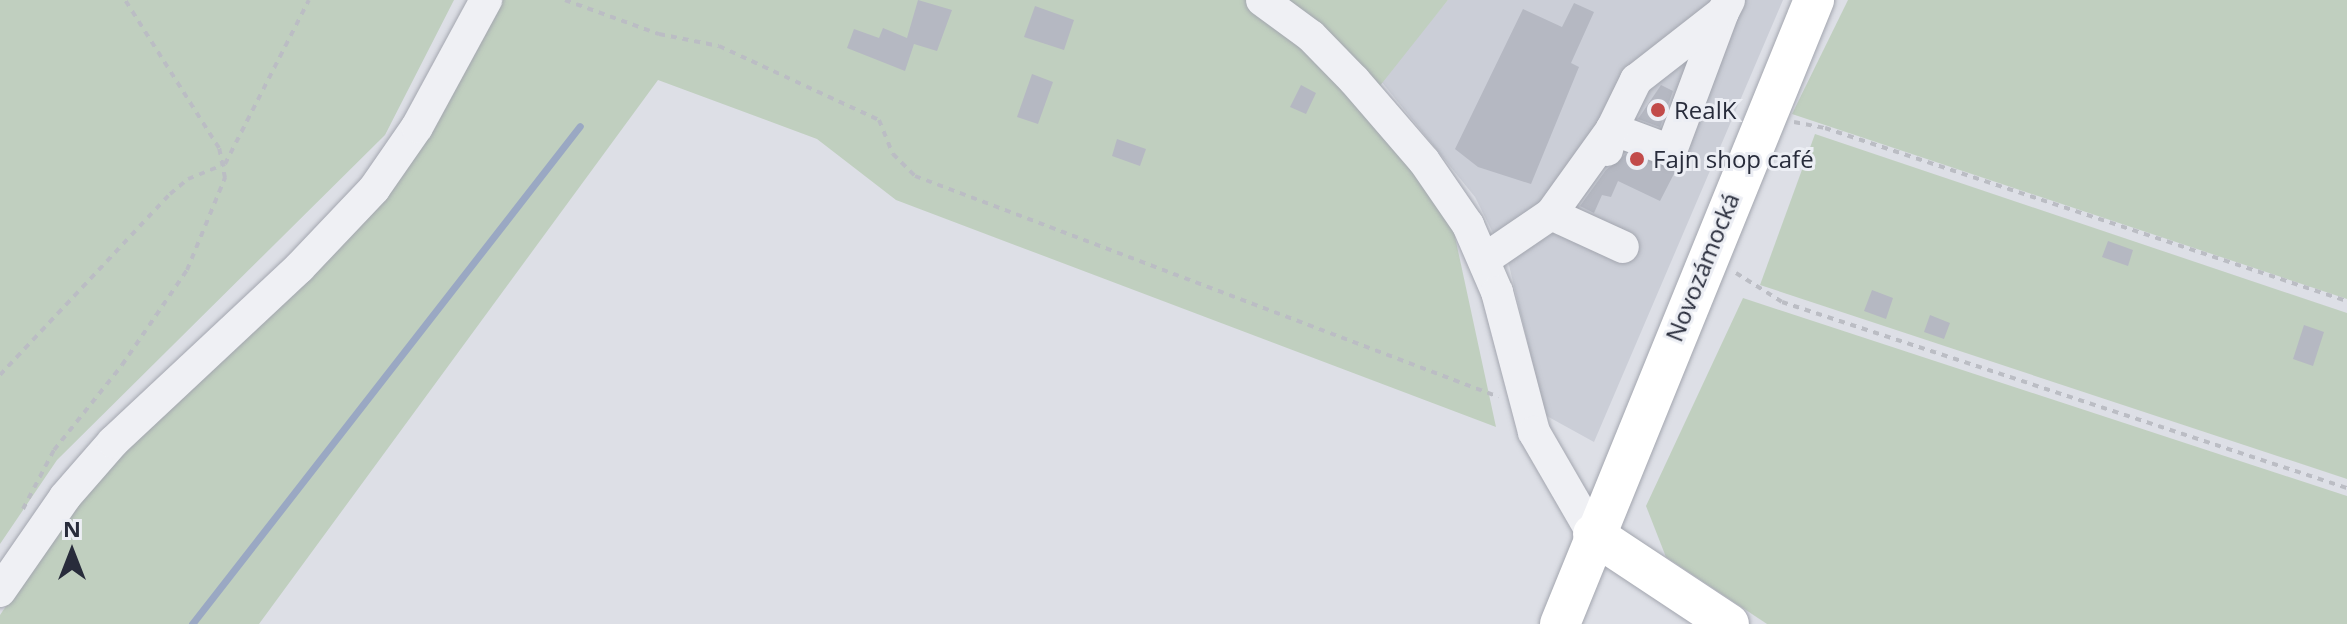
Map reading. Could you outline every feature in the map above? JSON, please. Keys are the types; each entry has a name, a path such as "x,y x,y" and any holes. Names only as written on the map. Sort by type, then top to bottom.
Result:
{"main road":[{"name":"Novozámocká","path":"1560,624 1593,534 1814,0"},
{"path":"1593,534 1729,624"}],"street":[{"path":"0,591 21,558 113,442 299,268 374,189 417,127 486,0"},
{"path":"1262,0 1311,36 1424,161 1485,259 1524,404 1543,452 1576,498 1593,534"},
{"path":"1485,259 1570,216 1636,80 1726,6"},
{"path":"1612,129 1671,151 1726,6"},
{"path":"1601,171 1612,129"},
{"path":"1570,216 1623,247"}],"path":[{"path":"125,0 225,164"},
{"path":"21,558 18,532 38,476 187,270 225,178 225,164 309,0"},
{"path":"565,0 659,34 719,46 879,120 893,154 915,176 1524,404"},
{"path":"1765,117 1825,128 2347,301"},
{"path":"0,375 170,194 188,179 225,164"},
{"path":"1707,254 1782,302 2347,488"}],"shaded area":[{"path":"1448,0 1783,0 1594,442 1545,415 1509,265 1475,197 1381,81"}],"green space":[{"path":"0,0 454,0 385,135 57,460 0,544"},
{"path":"503,0 1448,0 1360,111 1416,168 1454,232 1496,427 896,200 817,139 658,80 259,624 0,624 0,615 97,471 418,153"},
{"path":"1848,0 2347,0 2347,299 1792,114"},
{"path":"1815,134 2347,313 2347,479 1760,285"},
{"path":"1743,298 2347,496 2347,624 1767,624 1666,557 1646,506"}],"building":[{"path":"918,0 952,10 937,51 914,44 905,71 847,48 854,29 879,38 883,28 907,38"},
{"path":"1574,3 1594,12 1571,63 1579,67 1531,184 1478,167 1455,149 1523,9 1562,27"},
{"path":"1035,6 1074,20 1064,50 1024,37"},
{"path":"1032,74 1053,82 1038,124 1017,117"},
{"path":"1301,85 1316,93 1306,114 1290,107"},
{"path":"1661,85 1673,91 1660,127 1638,119"},
{"path":"1117,139 1146,149 1140,166 1112,156"},
{"path":"1626,154 1677,168 1660,201 1618,181 1611,197 1602,195 1594,213 1580,206 1606,170"},
{"path":"2108,241 2133,250 2128,266 2102,257"},
{"path":"1872,290 1893,298 1886,319 1864,311"},
{"path":"1930,315 1950,323 1944,339 1924,332"},
{"path":"2304,325 2324,332 2313,366 2293,359"}],"waterway":[{"path":"192,624 580,126"}],"place":[{"name":"RealK","path":"1658,110"},
{"name":"Fajn shop café","path":"1637,159"}]}
